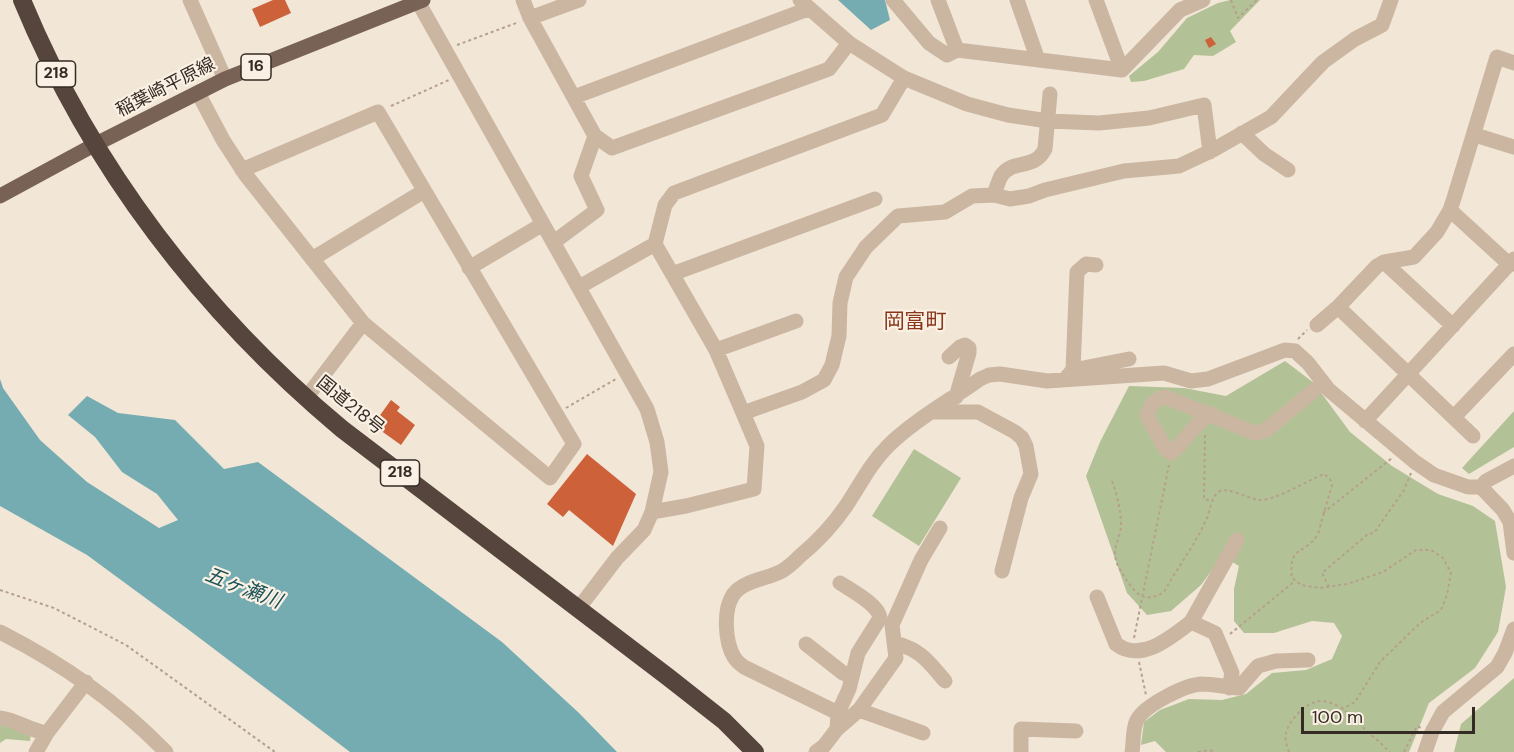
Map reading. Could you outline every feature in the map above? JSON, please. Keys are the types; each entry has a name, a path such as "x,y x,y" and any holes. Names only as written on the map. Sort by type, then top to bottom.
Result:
{"highway":[{"name":"国道218号","path":"21,0 64,90 88,149 244,340 342,429 724,721 755,752"}],"main road":[{"name":"稲葉崎平原線","path":"0,196 225,79 420,0"}],"street":[{"path":"190,0 225,79"},
{"path":"420,0 459,76 647,409 657,442 661,472 652,512 644,530 617,558 578,609"},
{"path":"523,0 530,18 595,136 612,148 829,69 849,43"},
{"path":"530,18 579,0"},
{"path":"894,0 929,43 947,55 957,50 1122,70"},
{"path":"938,0 957,50"},
{"path":"1017,0 1038,60"},
{"path":"1096,0 1122,70"},
{"path":"1122,70 1183,3 1203,0"},
{"path":"742,413 802,392 824,380 832,366 839,336 840,303 846,277 866,247 898,216 945,212 972,196 994,195 1010,199 1124,171 1179,166 1210,152 1271,117 1323,62 1355,39 1382,25 1391,0"},
{"path":"574,97 804,5 849,43 904,78 967,104 1008,115 1048,121 1099,123 1149,118 1204,105 1210,152"},
{"path":"1317,325 1338,307 1377,266 1384,262 1414,257 1437,232 1450,210 1497,57 1514,63"},
{"path":"652,512 754,489 757,446 716,350 655,244 664,205 674,193 882,115 904,78"},
{"path":"198,93 223,140 243,170 363,323 550,478 574,444 378,112 243,170"},
{"path":"994,195 1001,176 1007,170 1013,166 1035,162 1041,157 1045,149 1050,94"},
{"path":"1242,133 1264,154 1288,170"},
{"path":"1474,135 1514,147"},
{"path":"554,242 597,210 581,176 595,136"},
{"path":"312,259 424,191"},
{"path":"672,274 875,199"},
{"path":"1365,421 1512,262 1450,210"},
{"path":"469,268 543,224"},
{"path":"579,287 655,244"},
{"path":"1384,262 1453,326"},
{"path":"1069,375 1077,272 1086,264 1096,265"},
{"path":"1338,307 1473,436"},
{"path":"716,350 796,321"},
{"path":"306,398 363,323"},
{"path":"948,357 960,347 965,345 969,348 956,397"},
{"path":"1069,375 1164,373 1191,381 1208,379 1285,350 1295,351 1308,363 1323,383 1415,462 1442,478 1468,487 1481,487 1503,510 1510,522 1514,553"},
{"path":"1454,417 1514,354"},
{"path":"838,713 744,667 735,658 729,647 727,626 729,608 734,594 746,585 783,571 824,534 845,507 868,470 888,446 980,379 1000,374 1047,381 1128,359"},
{"path":"1208,416 1195,425 1171,453 1166,449 1147,416 1157,399 1165,397 1208,416 1260,433 1272,426 1323,383"},
{"path":"933,412 978,412 1015,432 1026,446 1031,474 1021,498 1002,571"},
{"path":"1481,487 1485,481 1514,466"},
{"path":"816,752 859,710 896,658 892,625 921,560 940,528"},
{"path":"1097,597 1116,644 1122,648 1135,644 1156,646 1191,622 1237,540"},
{"path":"837,729 838,713 849,688 858,653 880,618 874,607 840,582"},
{"path":"1191,622 1215,633 1232,673 1229,688"},
{"path":"1425,752 1432,732 1443,712 1497,667 1514,629"},
{"path":"0,632 56,662 86,682 114,703 166,752"},
{"path":"894,643 912,648 928,661 945,681"},
{"path":"806,644 843,673 852,677"},
{"path":"1132,752 1137,719 1149,708 1184,688 1201,684 1239,688 1258,666 1276,661 1308,660"},
{"path":"36,752 47,733 86,682"},
{"path":"859,710 924,734"},
{"path":"0,718 13,720 39,732 47,733"},
{"path":"1021,752 1022,729 1076,731"}],"path":[{"path":"1231,0 1238,18 1257,0"},
{"path":"445,50 530,18"},
{"path":"378,112 459,76"},
{"path":"1292,351 1295,341 1313,325 1317,325"},
{"path":"556,414 627,372"},
{"path":"1208,416 1204,499 1212,502"},
{"path":"1323,513 1401,451"},
{"path":"1149,708 1135,644 1142,596 1171,453"},
{"path":"1329,587 1322,573 1368,534 1374,533 1404,490 1415,462"},
{"path":"1112,481 1122,525 1115,555 1119,569 1130,586 1142,596 1155,597 1164,592 1205,523 1217,494 1226,489 1251,499 1274,498 1324,474 1330,479 1332,485 1315,539 1294,555 1290,564 1292,578 1295,581 1301,585 1320,588 1347,584 1383,572 1416,550 1431,550 1443,558 1451,573 1447,595 1441,610 1420,623 1380,662 1355,702 1343,709"},
{"path":"1220,642 1295,581"},
{"path":"0,590 54,608 126,645 274,752"},
{"path":"1289,752 1286,734 1291,723 1305,707 1320,701 1335,704 1343,709 1390,752"},
{"path":"1198,752 1209,750 1216,752"}],"green space":[{"path":"1230,0 1260,0 1230,31 1236,42 1213,56 1194,55 1184,69 1144,81 1131,82 1129,76 1158,52 1187,18 1218,3"},
{"path":"1285,361 1314,383 1350,432 1392,466 1438,494 1473,506 1495,521 1506,587 1498,632 1475,668 1429,703 1409,752 1166,752 1155,741 1141,745 1144,722 1160,710 1189,699 1222,700 1246,694 1272,673 1306,670 1332,659 1342,636 1334,623 1312,621 1274,633 1244,633 1234,621 1234,589 1239,566 1222,556 1201,585 1171,611 1147,615 1127,593 1086,476 1100,442 1129,386 1184,388 1226,396"},
{"path":"1514,411 1514,447 1469,474 1462,468"},
{"path":"914,449 961,478 919,546 872,516"},
{"path":"1514,678 1514,752 1454,752 1461,724"},
{"path":"0,725 31,733 30,741 6,739 0,743"}],"water":[{"path":"838,0 885,0 890,20 871,30"},
{"name":"五ヶ瀬川","path":"0,379 3,388 40,440 87,482 159,528 178,520 157,494 122,472 95,437 68,415 87,396 118,413 175,420 224,469 258,462 502,642 579,713 617,752 350,752 87,555 0,506"}],"building":[{"path":"273,0 285,0 291,13 260,27 252,9"},
{"path":"1211,37 1216,44 1209,48 1205,40"},
{"path":"391,400 400,407 397,411 415,425 401,445 373,425"},
{"path":"587,454 636,494 613,546 569,510 563,517 547,504"}],"district":[{"name":"岡富町","path":"915,322"}]}
